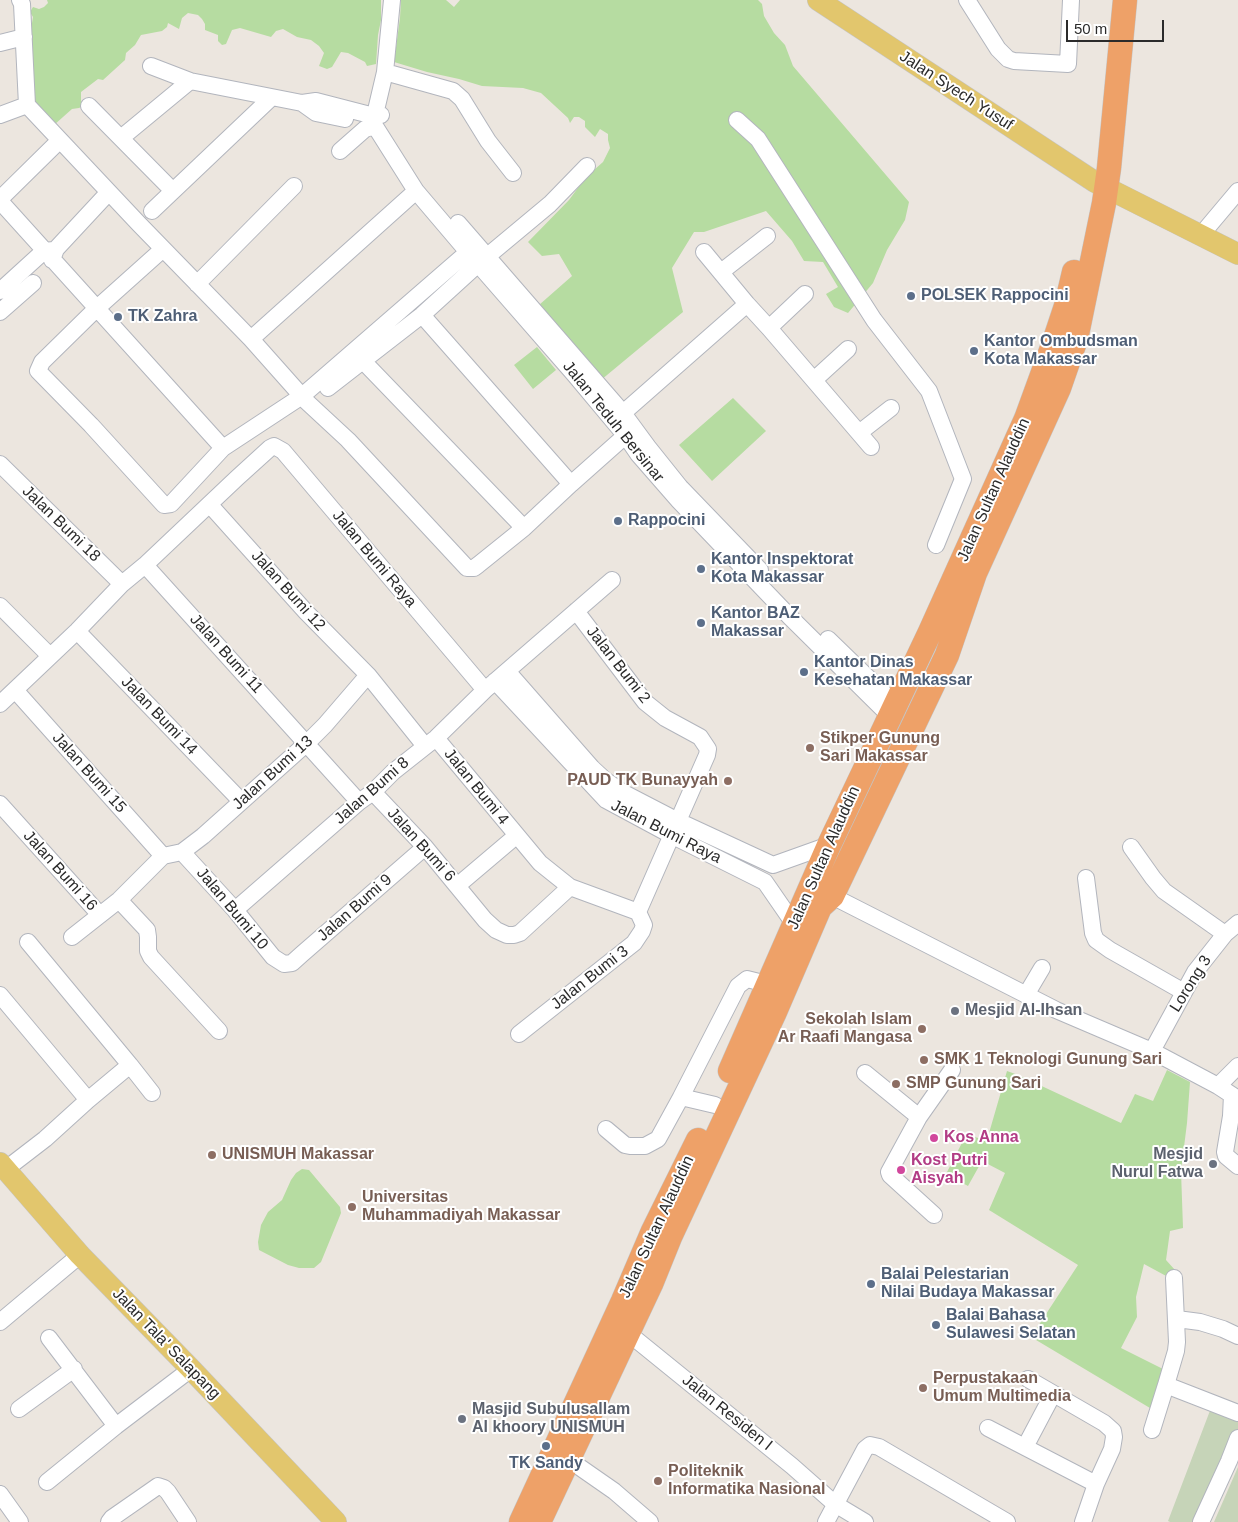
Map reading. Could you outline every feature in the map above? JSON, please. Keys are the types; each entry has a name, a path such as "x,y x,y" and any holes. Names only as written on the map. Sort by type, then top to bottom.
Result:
{"highway":[{"name":"Jalan Sultan Alauddin","path":"1104,187 1110,0"},
{"name":"Jalan Sultan Alauddin","path":"539,1522 568,1459 634,1338 651,1284 662,1234 715,1105 829,845 892,710 967,569 1026,419 1053,345 1104,187 1125,0"},
{"name":"Jalan Sultan Alauddin","path":"521,1522 623,1301 662,1234 774,1014 820,907 832,896 947,655 967,569"}],"main road":[{"name":"Jalan Syech Yusuf","path":"818,0 1104,187 1238,254"},
{"name":"Jalan Tala' Salapang","path":"3,1166 80,1255 336,1522"}],"street":[{"path":"20,0 22,4 28,105 163,249 252,339 305,399 348,440 467,568 474,568 524,528 630,432"},
{"path":"340,151 377,118 385,72 392,0"},
{"path":"968,0 993,42 1008,59 1068,64 1071,0"},
{"path":"0,43 24,36"},
{"path":"151,66 190,82 302,103 316,113 377,118"},
{"path":"385,72 453,91 462,99 488,141 513,173"},
{"path":"121,138 190,82"},
{"path":"152,211 271,98"},
{"path":"0,115 28,105"},
{"path":"89,106 173,190"},
{"name":"Jalan Teduh Bersinar","path":"377,118 416,190 623,413 638,454 679,501 892,710"},
{"name":"Jalan Teduh Bersinar","path":"377,118 477,254 574,374 630,432"},
{"path":"736,120 758,139 874,320 929,391 963,479 936,545"},
{"path":"60,140 0,200 51,253 96,309 223,448"},
{"path":"163,249 96,309 42,362 38,371 91,425 164,505 171,504 223,448 305,399 477,254 550,204 587,166"},
{"path":"197,284 294,186"},
{"path":"252,339 416,190"},
{"path":"1201,235 1238,191"},
{"path":"0,291 51,253 109,192"},
{"path":"721,272 767,236"},
{"path":"704,252 871,447"},
{"path":"305,399 316,398 362,360 422,315 477,254"},
{"path":"0,312 33,283"},
{"path":"769,328 805,294"},
{"path":"623,413 747,304"},
{"path":"422,315 571,484"},
{"path":"814,380 848,349"},
{"path":"362,360 524,528"},
{"path":"859,433 891,408"},
{"name":"Jalan Bumi Raya","path":"210,504 270,448 274,446 283,451 606,800 674,828 773,864"},
{"name":"Jalan Bumi 18","path":"0,464 122,584"},
{"path":"0,704 77,631 122,584 210,504"},
{"name":"Jalan Bumi 12","path":"210,504 312,618 368,675"},
{"name":"Jalan Bumi 11","path":"145,565 359,802"},
{"name":"Jalan Bumi 2","path":"496,681 612,580"},
{"path":"0,606 50,656"},
{"name":"Jalan Bumi 2","path":"576,610 646,702 665,718 700,737 708,749 674,828"},
{"name":"Jalan Bumi 14","path":"77,631 241,801"},
{"path":"368,675 431,742"},
{"name":"Jalan Bumi 13","path":"163,856 182,852 203,836 307,743 368,675"},
{"name":"Jalan Bumi 8","path":"235,910 373,792 393,772 431,742 496,681"},
{"name":"Jalan Bumi 15","path":"15,690 163,856"},
{"name":"Jalan Bumi 4","path":"431,742 516,836"},
{"name":"Jalan Bumi 6","path":"373,792 457,886 516,836"},
{"name":"Jalan Bumi 16","path":"0,804 100,916"},
{"name":"Jalan Bumi Raya","path":"674,828 765,882 794,924"},
{"name":"Jalan Bumi 3","path":"519,1034 634,943 644,925 638,912 674,828"},
{"path":"516,836 540,863 570,887 638,912"},
{"path":"765,882 773,864 829,845"},
{"name":"Jalan Bumi 9","path":"284,964 292,963 424,847"},
{"path":"1131,848 1164,891 1225,934"},
{"name":"Jalan Bumi 10","path":"182,852 235,910 272,957 284,964"},
{"path":"72,937 119,900 163,856"},
{"path":"1086,878 1093,933 1096,940 1184,992"},
{"path":"457,886 485,920 496,930 507,935 520,933 570,887"},
{"path":"832,896 1080,1022 1152,1051 1235,1097 1225,1152 1228,1158 1238,1166"},
{"path":"119,900 146,930 148,951 151,957 219,1031"},
{"name":"Lorong 3","path":"1152,1051 1195,972 1225,934 1238,923"},
{"path":"28,942 152,1093"},
{"path":"1026,995 1042,968"},
{"path":"606,1130 625,1145 638,1146 649,1144 658,1139 738,986 744,980 749,979 767,984"},
{"path":"0,995 88,1100"},
{"path":"3,1166 46,1138 130,1065"},
{"path":"1218,1086 1238,1066"},
{"path":"934,1214 890,1175 890,1172 920,1117 952,1070"},
{"path":"865,1073 920,1117"},
{"path":"681,1096 715,1105"},
{"path":"0,1322 80,1255"},
{"path":"1152,1430 1176,1351 1177,1319 1174,1278"},
{"path":"1177,1319 1200,1322 1238,1336"},
{"path":"49,1338 116,1426"},
{"name":"Jalan Residen I","path":"634,1338 792,1466 835,1504 865,1522"},
{"path":"19,1409 74,1369"},
{"path":"47,1482 191,1369"},
{"path":"1028,1379 1104,1423 1113,1431 1112,1449 1096,1484 1083,1522"},
{"path":"1166,1385 1238,1413"},
{"path":"1025,1447 1053,1394"},
{"path":"988,1428 1096,1484"},
{"path":"1201,1522 1238,1438"},
{"path":"826,1522 865,1449 870,1445 879,1447 1007,1522"},
{"path":"568,1459 614,1491 650,1522"},
{"path":"109,1522 158,1486 168,1492 188,1522"},
{"path":"0,1494 20,1522"}],"green space":[{"path":"47,0 381,0 381,20 376,64 367,66 365,62 348,53 341,52 332,67 327,69 319,66 324,53 319,46 311,40 297,37 283,29 276,31 271,37 240,28 232,30 226,44 222,45 218,41 218,35 205,30 205,24 198,15 188,13 182,18 179,29 168,23 167,27 162,31 141,35 135,45 126,53 125,60 103,80 98,79 81,92 83,106 72,109 54,125 33,104 29,26 32,23 33,17 30,12 33,7 39,9 44,7 48,3"},
{"path":"401,0 446,0 454,7 460,0 758,0 762,4 764,16 774,33 785,45 793,66 909,202 905,220 887,250 873,283 848,313 834,307 826,294 838,287 823,262 804,261 792,241 766,211 704,232 694,232 672,268 683,312 601,380 539,305 572,276 559,254 542,256 528,242 569,200 586,177 603,162 610,148 608,134 600,129 595,137 585,127 585,121 579,117 574,117 570,123 568,118 541,93 523,88 482,86 394,62"},
{"path":"537,347 556,370 533,389 514,365"},
{"path":"733,398 766,431 712,481 679,445"},
{"path":"1167,1070 1190,1082 1181,1171 1183,1228 1170,1231 1166,1260 1175,1270 1168,1277 1144,1264 1136,1297 1137,1317 1121,1348 1167,1371 1155,1411 1031,1337 1078,1265 989,1210 1005,1173 982,1161 968,1186 946,1174 966,1135 987,1140 1007,1071 1121,1123 1135,1094 1153,1101"},
{"path":"302,1169 309,1170 340,1207 341,1213 321,1262 314,1268 299,1268 288,1265 259,1250 258,1242 261,1225 268,1212 282,1200 291,1180"},
{"path":"1211,1408 1238,1421 1238,1444 1207,1522 1170,1522 1168,1521"},
{"path":"1238,1467 1238,1522 1214,1522"}],"place":[{"name":"POLSEK Rappocini","path":"911,296"},
{"name":"TK Zahra","path":"118,317"},
{"name":"Kantor Ombudsman Kota Makassar","path":"974,351"},
{"name":"Rappocini","path":"618,521"},
{"name":"Kantor Inspektorat Kota Makassar","path":"701,569"},
{"name":"Kantor BAZ Makassar","path":"701,623"},
{"name":"Kantor Dinas Kesehatan Makassar","path":"804,672"},
{"name":"Stikper Gunung Sari Makassar","path":"810,748"},
{"name":"PAUD TK Bunayyah","path":"728,781"},
{"name":"Mesjid Al-Ihsan","path":"955,1011"},
{"name":"Sekolah Islam Ar Raafi Mangasa","path":"922,1029"},
{"name":"SMK 1 Teknologi Gunung Sari","path":"924,1060"},
{"name":"SMP Gunung Sari","path":"896,1084"},
{"name":"Kos Anna","path":"934,1138"},
{"name":"UNISMUH Makassar","path":"212,1155"},
{"name":"Mesjid Nurul Fatwa","path":"1213,1164"},
{"name":"Kost Putri Aisyah","path":"901,1170"},
{"name":"Universitas Muhammadiyah Makassar","path":"352,1207"},
{"name":"Balai Pelestarian Nilai Budaya Makassar","path":"871,1284"},
{"name":"Balai Bahasa Sulawesi Selatan","path":"936,1325"},
{"name":"Perpustakaan Umum Multimedia","path":"923,1388"},
{"name":"Masjid Subulusallam Al khoory UNISMUH","path":"462,1419"},
{"name":"TK Sandy","path":"546,1446"},
{"name":"Politeknik Informatika Nasional","path":"658,1481"}]}
